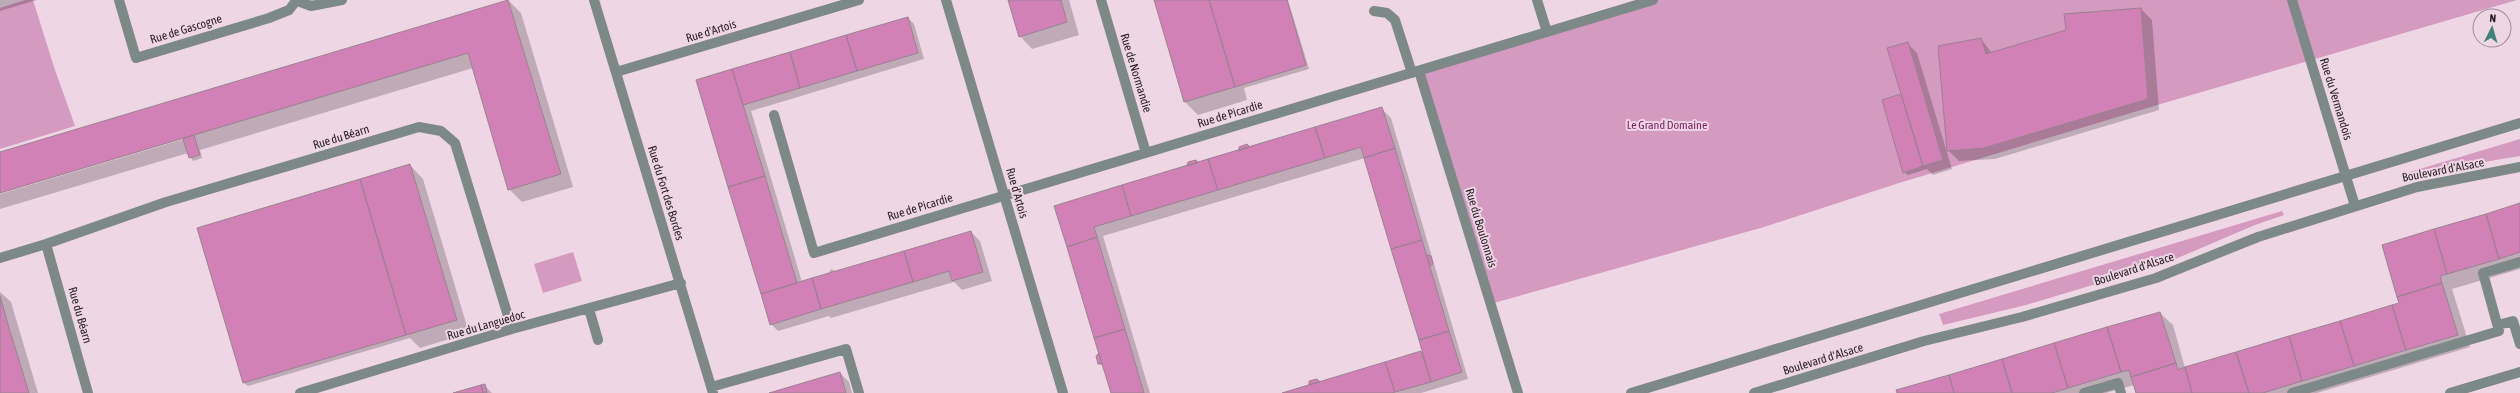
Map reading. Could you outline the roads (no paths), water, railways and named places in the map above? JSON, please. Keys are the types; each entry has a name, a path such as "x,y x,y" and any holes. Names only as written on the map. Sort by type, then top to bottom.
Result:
{"street":[{"name":"Rue de Gascogne","path":"119,0 136,58 269,18 289,10 296,1"},
{"path":"296,1 311,6 342,0"},
{"name":"Rue du Fort des Bordes","path":"594,0 712,390"},
{"name":"Rue d'Artois","path":"616,72 859,0"},
{"name":"Rue d'Artois","path":"946,0 1063,393"},
{"name":"Rue de Normandie","path":"1101,0 1146,153"},
{"path":"1537,0 1547,32"},
{"name":"Rue de Picardie","path":"774,115 814,253 1653,0"},
{"name":"Rue du Vermandois","path":"2292,0 2355,206"},
{"name":"Rue du Boulonnais","path":"1374,11 1387,13 1395,20 1416,72 1518,393"},
{"path":"1631,393 2520,123"},
{"name":"Rue du Béarn","path":"0,258 46,244 166,202 419,127 441,131 455,143 512,329"},
{"name":"Boulevard d'Alsace","path":"1754,393 1924,341 2022,317 2156,278 2258,237 2418,186 2520,167"},
{"name":"Rue du Béarn","path":"46,244 88,393"},
{"path":"2292,393 2499,331 2483,273 2520,262"},
{"name":"Rue du Languedoc","path":"300,393 512,329 589,310 680,283"},
{"path":"589,310 598,340"},
{"path":"2498,325 2513,321 2520,344"},
{"path":"712,390 846,349 859,393"},
{"path":"2450,393 2520,372"},
{"path":"2084,393 2118,383 2121,393"}],"park label":[{"name":"Le Grand Domaine","path":"1667,125"}]}
